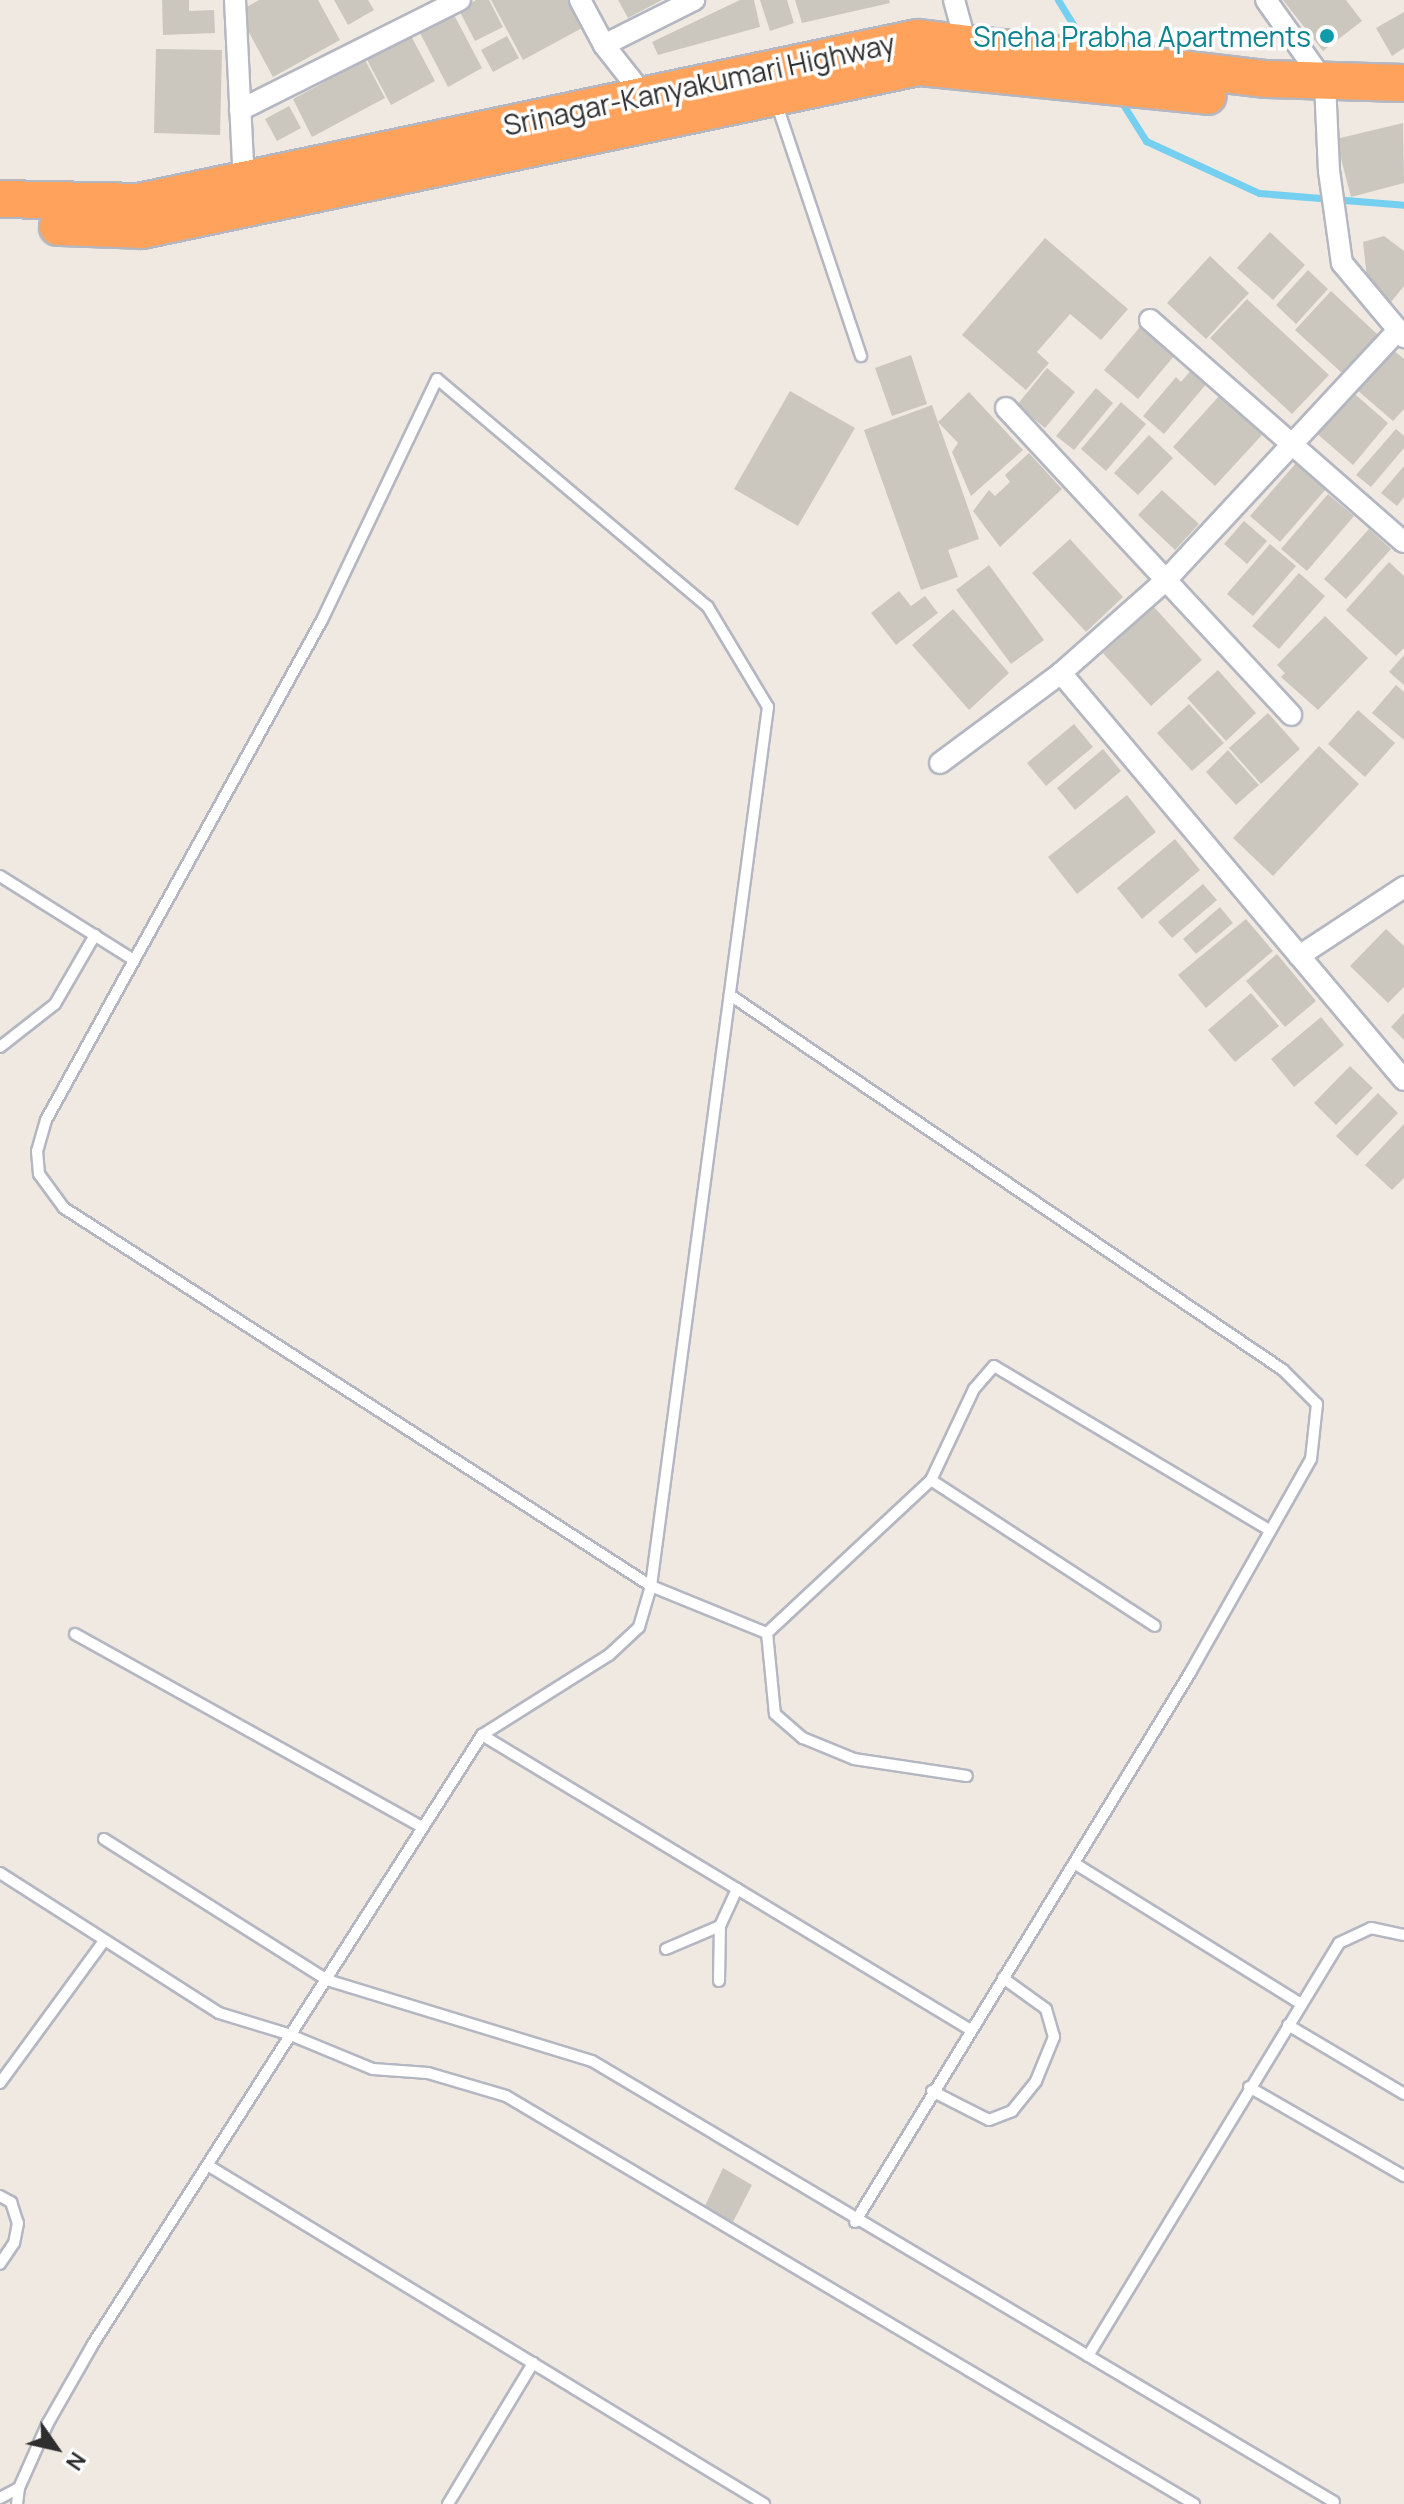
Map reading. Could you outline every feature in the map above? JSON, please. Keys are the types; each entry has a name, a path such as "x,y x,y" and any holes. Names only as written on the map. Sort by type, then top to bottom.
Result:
{"highway":[{"name":"Srinagar-Kanyakumari Highway","path":"0,199 139,202 917,38 966,44 1050,68"},
{"name":"Srinagar-Kanyakumari Highway","path":"0,224 142,230 918,67 1050,68 1325,95 1404,106"},
{"name":"Srinagar-Kanyakumari Highway","path":"1325,95 1404,83"}],"street":[{"path":"235,0 244,181"},
{"path":"240,110 460,0"},
{"path":"580,0 604,45 645,97"},
{"path":"604,45 694,0"},
{"path":"954,0 966,44"},
{"path":"940,763 1061,673 1165,581 1289,445 1401,334 1342,263 1329,171 1325,95 1266,0"},
{"path":"1150,320 1289,445 1402,535"},
{"path":"1006,408 1291,715"},
{"path":"1061,673 1404,1080"},
{"path":"1299,956 1404,887"}],"lane":[{"path":"774,97 861,356"},
{"path":"17,2504 19,2488 93,2344 209,2166 288,2034 327,1980 482,1735 609,1655 639,1627 651,1586 768,707 708,607 437,379 322,620 46,1120 37,1151 39,1174 64,1208 651,1586 767,1633"},
{"path":"0,876 134,960"},
{"path":"0,1047 55,1004 95,935"},
{"path":"730,995 1283,1370 1317,1404 1318,1430 1311,1459 1267,1529 1077,1865 969,2029 855,2222"},
{"path":"767,1633 931,1480 974,1389 994,1366 1267,1529"},
{"path":"931,1480 1155,1626"},
{"path":"767,1633 775,1714 803,1738 854,1759 967,1776"},
{"path":"75,1634 423,1828"},
{"path":"482,1735 969,2029"},
{"path":"104,1839 327,1980 592,2061 855,2222 1334,2503"},
{"path":"1077,1865 1301,2004"},
{"path":"0,1873 219,2013 288,2034 373,2069 428,2073 506,2096 1194,2504"},
{"path":"719,1981 720,1926 737,1889"},
{"path":"666,1949 720,1926"},
{"path":"1088,2356 1339,1943 1371,1928 1404,1935"},
{"path":"0,2083 104,1941"},
{"path":"932,2091 989,2120 1012,2111 1036,2081 1054,2037 1046,2009 1003,1978"},
{"path":"1288,2025 1404,2094"},
{"path":"1249,2087 1404,2176"},
{"path":"209,2166 764,2504"},
{"path":"0,2196 11,2202 18,2223 14,2243 0,2264"},
{"path":"448,2504 533,2363"},
{"path":"0,2498 19,2488"}],"building":[{"path":"162,0 189,0 189,11 214,10 215,33 163,35"},
{"path":"259,0 318,0 340,40 273,77 238,12"},
{"path":"334,0 368,0 374,10 348,25"},
{"path":"476,0 489,0 503,27 475,41 459,10"},
{"path":"491,0 570,0 584,27 523,60"},
{"path":"618,0 662,0 628,18"},
{"path":"740,0 754,0 760,27 658,55 652,42"},
{"path":"760,0 787,0 794,23 770,31"},
{"path":"795,0 889,0 890,3 802,23"},
{"name":"Sneha Prabha Apartments","path":"1283,0 1346,0 1362,21 1323,51"},
{"path":"1404,12 1404,48 1392,56 1376,28"},
{"path":"453,13 482,68 448,87 419,31"},
{"path":"410,34 435,81 391,105 366,58"},
{"path":"507,36 519,58 493,72 481,50"},
{"path":"156,49 222,50 220,135 154,133"},
{"path":"365,60 385,98 312,137 293,99"},
{"path":"289,106 301,128 277,141 265,119"},
{"path":"1403,123 1404,183 1351,197 1336,139"},
{"path":"1270,232 1305,265 1273,300 1237,268"},
{"path":"1384,236 1404,251 1404,286 1391,302 1367,278 1363,242"},
{"path":"1045,238 1128,309 1101,340 1070,314 1037,352 1049,363 1026,390 962,335"},
{"path":"1210,256 1249,293 1206,339 1167,303"},
{"path":"1308,270 1328,289 1296,324 1276,305"},
{"path":"1331,291 1378,335 1343,374 1295,330"},
{"path":"1247,299 1329,375 1292,414 1210,338"},
{"path":"1140,327 1174,356 1138,399 1104,370"},
{"path":"1392,349 1404,359 1404,409 1393,421 1357,390"},
{"path":"911,355 927,404 892,416 875,368"},
{"path":"1047,368 1075,392 1045,428 1017,405"},
{"path":"1192,369 1208,382 1164,434 1143,416 1176,377 1181,382"},
{"path":"1096,388 1113,403 1074,450 1056,436"},
{"path":"1349,389 1388,423 1353,465 1314,431"},
{"path":"790,391 855,428 798,526 734,489"},
{"path":"969,392 1023,450 971,496 952,452 958,443 938,422"},
{"path":"1220,395 1262,435 1215,486 1173,447"},
{"path":"1121,402 1146,424 1106,471 1081,449"},
{"path":"932,405 979,539 948,550 958,577 921,590 864,430"},
{"path":"1396,429 1404,436 1404,448 1371,487 1356,475"},
{"path":"1149,435 1173,458 1138,495 1114,473"},
{"path":"1029,453 1062,489 1000,547 973,511 989,490 995,496 1010,482 1005,475"},
{"path":"1296,463 1326,489 1280,542 1250,516"},
{"path":"1404,466 1404,497 1397,506 1381,493"},
{"path":"1162,490 1199,524 1175,550 1138,515"},
{"path":"1328,494 1354,516 1307,571 1281,549"},
{"path":"1244,521 1267,541 1247,564 1224,544"},
{"path":"1369,529 1391,549 1346,599 1324,579"},
{"path":"1070,539 1123,597 1086,632 1032,573"},
{"path":"1270,544 1296,566 1253,616 1227,594"},
{"path":"1389,562 1404,576 1404,648 1396,656 1346,610"},
{"path":"989,565 1044,640 1011,664 956,590"},
{"path":"1299,573 1325,596 1279,649 1252,626"},
{"path":"899,591 911,606 925,596 938,613 896,645 871,613"},
{"path":"1154,607 1202,660 1151,706 1103,653"},
{"path":"953,609 1009,673 969,710 912,645"},
{"path":"1325,616 1368,658 1318,710 1281,677 1285,673 1277,665"},
{"path":"1404,655 1404,685 1389,672"},
{"path":"1218,670 1256,713 1226,741 1187,698"},
{"path":"1396,685 1404,692 1404,740 1372,713"},
{"path":"1189,704 1224,743 1192,771 1157,733"},
{"path":"1358,710 1395,743 1365,777 1328,744"},
{"path":"1268,713 1300,749 1261,784 1229,748"},
{"path":"1074,724 1093,747 1046,786 1027,763"},
{"path":"1319,746 1359,784 1273,876 1233,838"},
{"path":"1103,749 1121,771 1075,810 1057,788"},
{"path":"1228,750 1259,785 1236,805 1206,772"},
{"path":"1127,795 1156,832 1077,894 1048,857"},
{"path":"1175,839 1200,870 1142,919 1117,888"},
{"path":"1203,884 1217,900 1172,938 1158,922"},
{"path":"1220,907 1233,923 1196,954 1183,939"},
{"path":"1246,919 1273,951 1206,1008 1178,975"},
{"path":"1386,929 1404,946 1404,987 1388,1003 1350,966"},
{"path":"1277,954 1316,1001 1285,1027 1246,981"},
{"path":"1251,993 1279,1026 1235,1062 1208,1030"},
{"path":"1404,1013 1404,1040 1391,1027"},
{"path":"1321,1017 1344,1045 1294,1087 1271,1059"},
{"path":"1350,1066 1373,1088 1336,1125 1314,1103"},
{"path":"1378,1093 1398,1113 1357,1156 1336,1136"},
{"path":"1404,1124 1404,1178 1392,1190 1365,1165"},
{"path":"723,2168 752,2185 733,2222 704,2208"}],"waterway":[{"path":"1058,0 1087,47"},
{"path":"1119,98 1146,141 1259,193 1404,205"}],"place":[{"name":"Sneha Prabha Apartments","path":"1327,36"}]}
